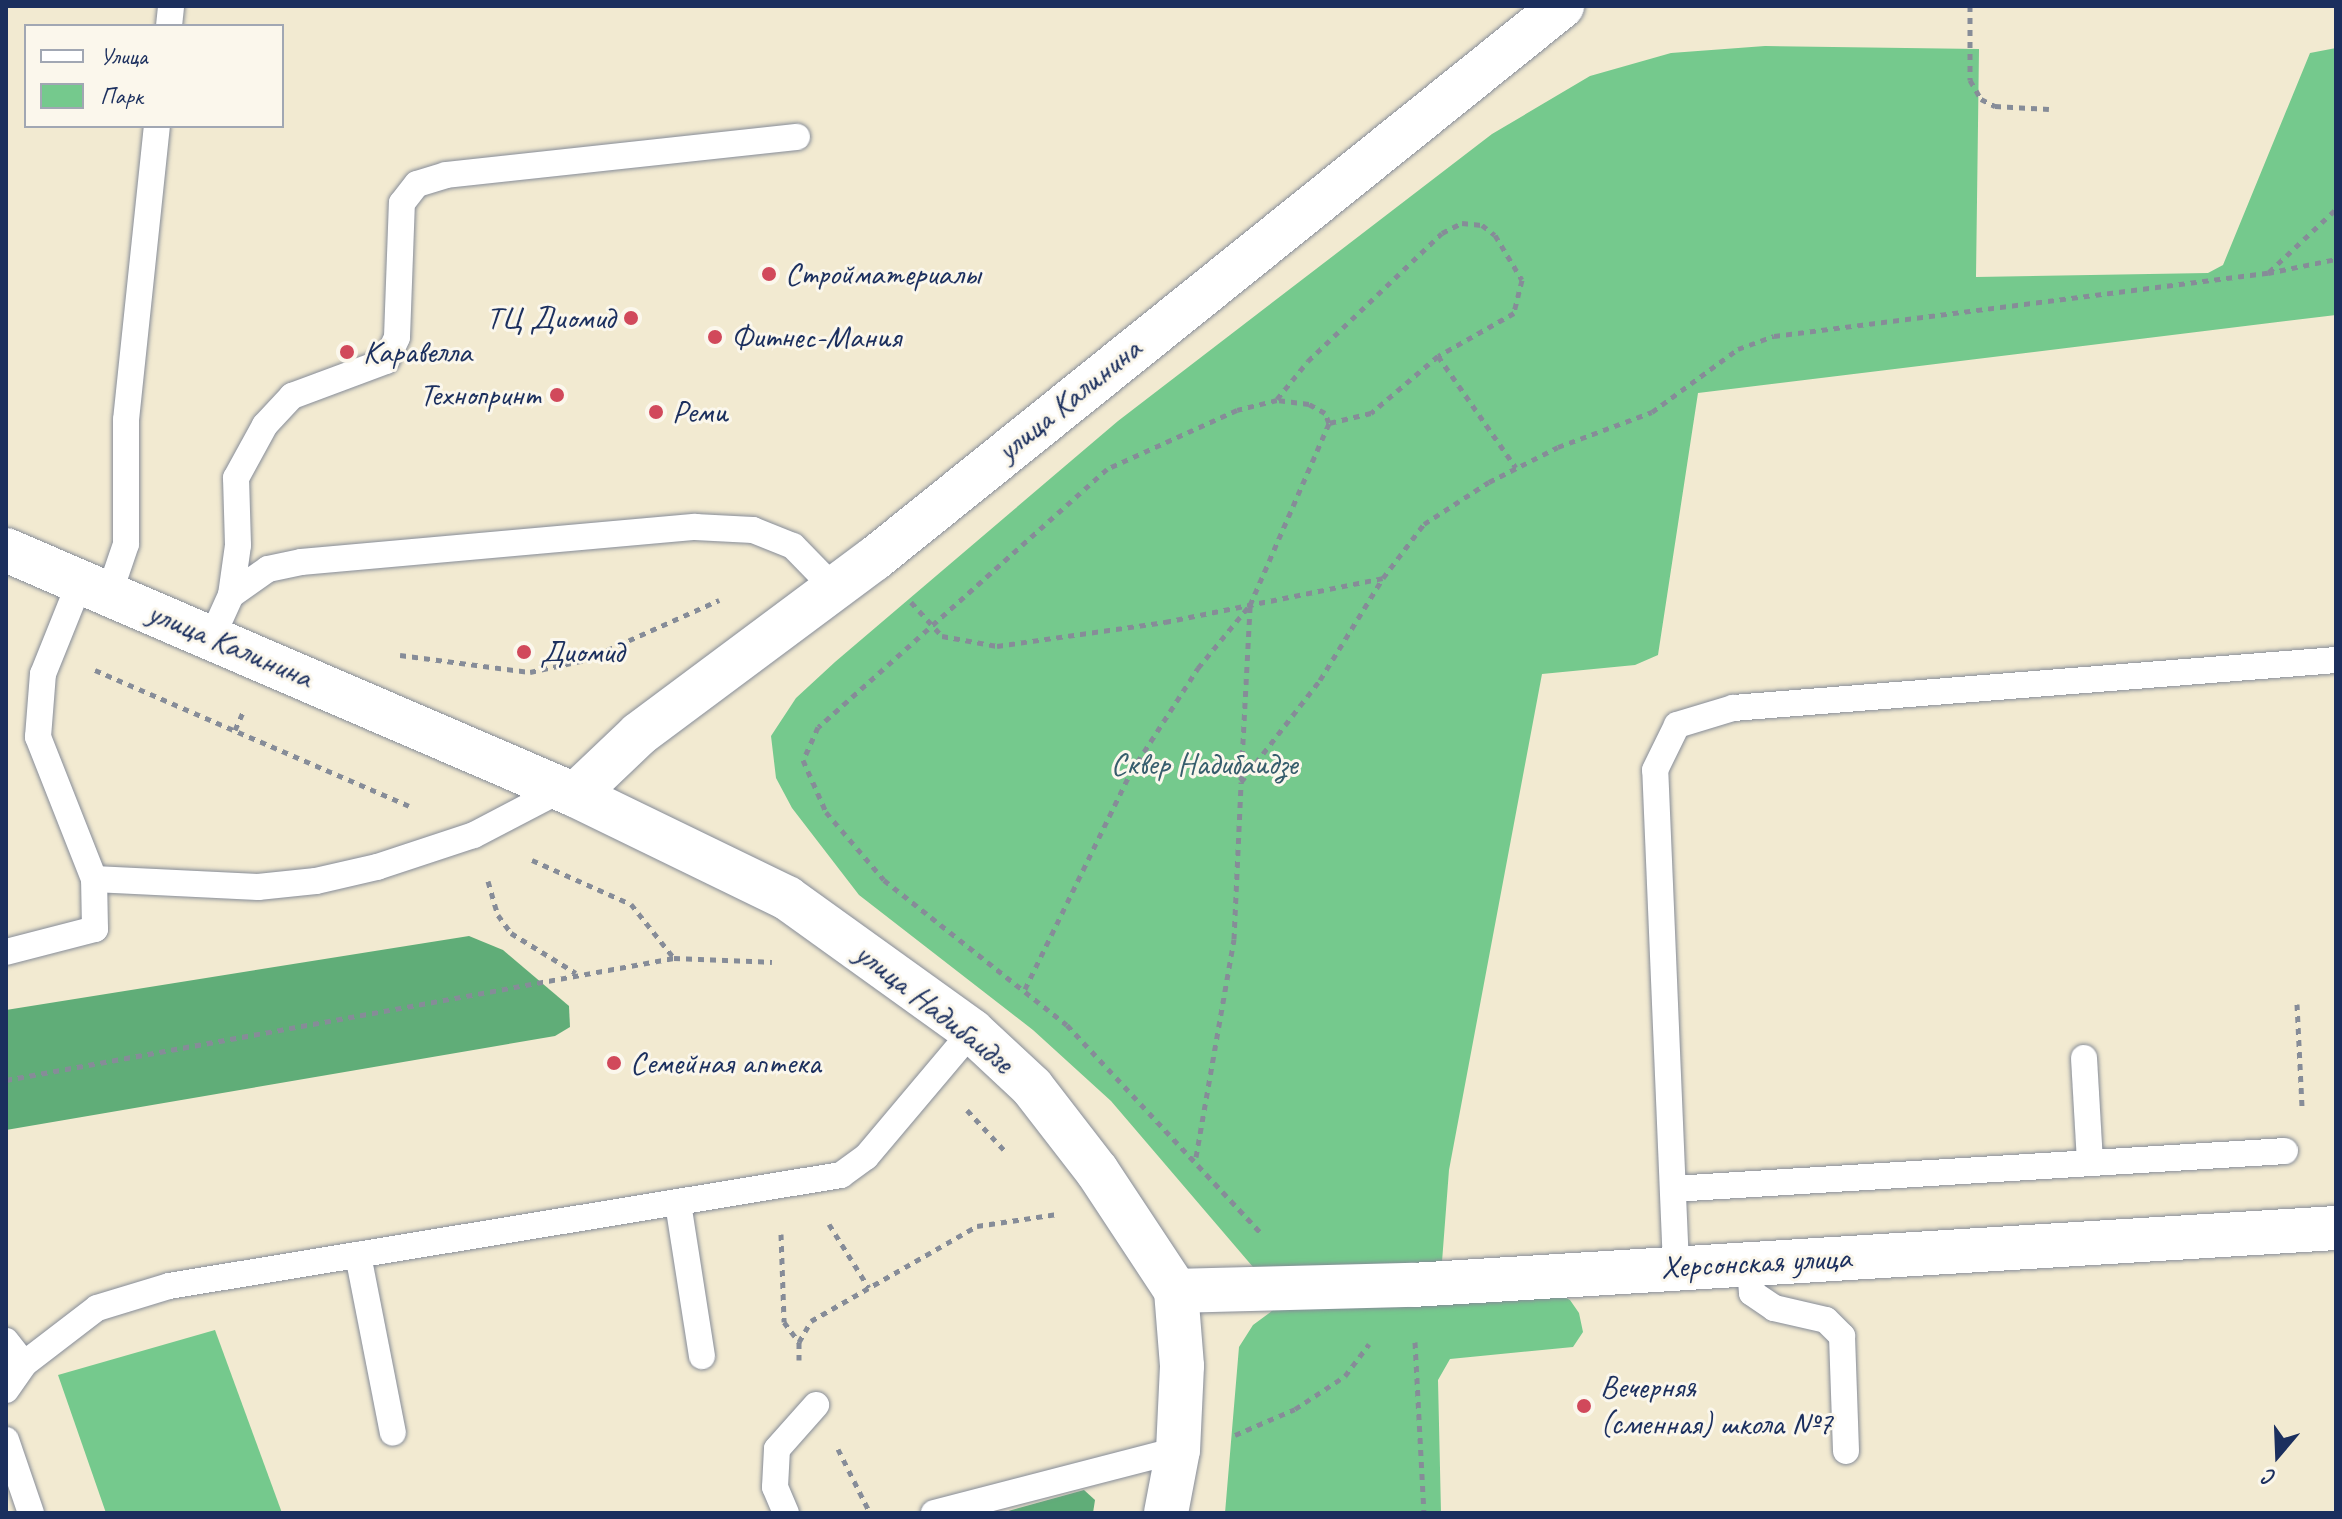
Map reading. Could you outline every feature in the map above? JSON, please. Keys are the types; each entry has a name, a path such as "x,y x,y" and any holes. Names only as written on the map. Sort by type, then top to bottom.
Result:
{"main road":[{"name":"улица Калинина","path":"569,792 639,734 833,587 1562,6"},
{"name":"улица Калинина","path":"6,550 454,742"},
{"name":"улица Надибаидзе","path":"454,742 569,792 787,898 972,1031 1032,1087 1097,1171 1176,1291 1182,1366 1178,1450 1166,1513"},
{"name":"Херсонская улица","path":"1176,1291 1412,1285 1676,1266 1750,1265 2336,1228"}],"lane":[{"path":"6,952 95,929 94,879 38,737 43,674 52,651 126,544 126,420 157,128"},
{"path":"212,637 231,595 238,545 236,478 265,425 292,396 386,361 397,337 402,203 417,184 446,175 797,137"},
{"path":"231,595 268,569 301,562 483,542 695,527 753,530 793,546 833,587"},
{"path":"1676,1266 1655,770 1677,725 1733,708 2336,660"},
{"path":"94,879 258,887 316,881 474,835 569,792"},
{"path":"6,1390 24,1364 97,1308 169,1286 841,1175 866,1157 938,1078 972,1031"},
{"path":"2084,1058 2090,1163"},
{"path":"1673,1189 2285,1151"},
{"path":"678,1203 702,1356"},
{"path":"358,1255 393,1433"},
{"path":"1750,1265 1752,1293 1774,1308 1800,1310 1826,1320 1842,1336 1846,1451"},
{"path":"6,1341 24,1364"},
{"path":"786,1513 775,1487 777,1449 816,1405"},
{"path":"6,1440 31,1513"},
{"path":"934,1513 1178,1450"}],"path":[{"path":"1970,6 1970,80 1981,99 1995,106 2049,109"},
{"path":"2268,273 2336,209"},
{"path":"1277,400 1308,361 1442,233 1462,223 1482,225 1495,235 1522,280 1522,297 1514,313 1438,356 1380,407 1329,423"},
{"path":"1241,782 1320,680 1383,578 1424,524 1516,468 1652,412 1738,349 1774,336 2268,273 2336,259"},
{"path":"1438,356 1516,468"},
{"path":"1025,989 1131,772 1198,668 1250,605 1329,423 1325,413 1309,404 1277,400 1181,432 1107,469 818,727 803,760 826,812 884,880 1025,989 1125,1082 1263,1235"},
{"path":"392,654 530,672 585,660 732,594 793,546"},
{"path":"931,627 957,643 997,646 1250,605 1383,578"},
{"path":"1195,1158 1234,939 1250,605"},
{"path":"52,651 235,730"},
{"path":"474,835 498,915 511,933 577,973"},
{"path":"631,904 674,958"},
{"path":"6,1080 577,973 674,958 766,959 778,964"},
{"path":"2297,1004 2300,1062"},
{"path":"938,1078 1008,1155"},
{"path":"780,1185 784,1322 799,1342"},
{"path":"799,1370 799,1342 811,1321 977,1226 1062,1214 1051,1202"},
{"path":"823,1216 869,1288"},
{"path":"1178,1450 1251,1431 1345,1376 1412,1285"},
{"path":"1412,1285 1424,1513"}],"green space":[{"name":"Сквер Надибаидзе","path":"1765,46 1979,49 1976,277 2208,273 2223,265 2310,53 2336,48 2336,315 1698,393 1658,655 1635,665 1542,674 1449,1170 1441,1275 1270,1275 1253,1267 1111,1101 1033,1030 859,895 792,808 776,778 771,736 796,698 835,662 1118,421 1492,134 1590,76 1671,53"},
{"path":"469,936 503,950 569,1006 570,1027 555,1036 6,1130 6,1010"},
{"path":"1549,1289 1570,1300 1579,1313 1583,1332 1573,1347 1450,1359 1438,1380 1441,1513 1225,1513 1239,1347 1253,1325 1288,1299"},
{"path":"215,1330 282,1513 106,1513 58,1375"},
{"path":"1084,1490 1095,1500 1093,1513 1001,1513"}],"place":[{"name":"Стройматериалы","path":"769,274"},
{"name":"ТЦ Диомид","path":"631,318"},
{"name":"Фитнес-Мания","path":"715,337"},
{"name":"Каравелла","path":"347,352"},
{"name":"Технопринт","path":"557,395"},
{"name":"Реми","path":"656,412"},
{"name":"Диомид","path":"524,652"},
{"name":"Семейная аптека","path":"614,1063"},
{"name":"Вечерняя (сменная) школа №7","path":"1584,1406"}]}
